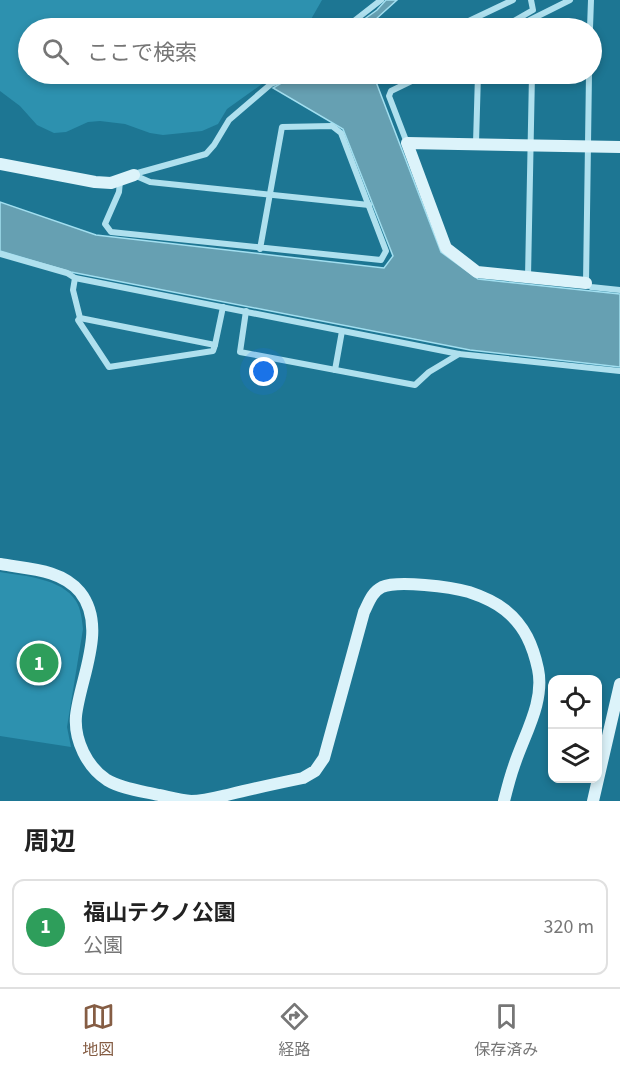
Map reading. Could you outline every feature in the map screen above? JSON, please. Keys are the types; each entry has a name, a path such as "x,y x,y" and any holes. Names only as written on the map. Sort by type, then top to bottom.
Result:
{"street":[{"path":"358,18 381,0"},
{"path":"475,18 513,0"},
{"path":"519,18 533,10 531,0"},
{"path":"534,18 570,0"},
{"path":"590,18 591,0"},
{"path":"0,164 111,183 206,154 229,120 271,84"},
{"path":"405,84 391,91 389,96 446,248 477,272 620,290"},
{"path":"476,143 478,84"},
{"path":"528,277 532,84"},
{"path":"586,284 589,84"},
{"path":"120,180 119,192 105,224 111,232 260,249 381,260 386,251 341,132 332,126 282,127 260,249"},
{"path":"407,142 620,147"},
{"path":"134,175 150,182 369,205"},
{"path":"0,254 67,273 75,278 459,354 620,371"},
{"path":"75,278 73,290 80,318 78,320 109,367 213,351 223,307"},
{"path":"246,311 240,352 416,385 429,372 459,354"},
{"path":"80,318 216,345"},
{"path":"335,370 342,331"},
{"path":"0,564 50,572 68,580 80,593 88,607 93,626 76,718 77,736 83,753 94,768 107,780 129,789 191,801 303,778 315,771 324,758 364,612 372,595 381,588 403,583 467,592 486,599 505,610 520,625 531,642 539,672 538,700 513,767 504,801"},
{"path":"593,801 620,684"}],"shaded area":[{"path":"0,0 322,0 312,18 18,18 18,84 262,84 227,109 218,124 202,131 163,135 125,124 100,121 88,122 66,132 54,133 37,125 20,106 0,91"},
{"path":"386,0 397,0 377,18 366,18"},
{"path":"280,84 377,84 441,252 478,279 620,294 620,367 470,350 71,272 0,251 0,202 96,235 384,268 393,256 343,129 273,88"},
{"path":"0,572 52,583 70,593 79,607 83,629 67,727 71,747 0,736"}],"place":[{"name":"福山テクノ公園","path":"39,663"}]}
